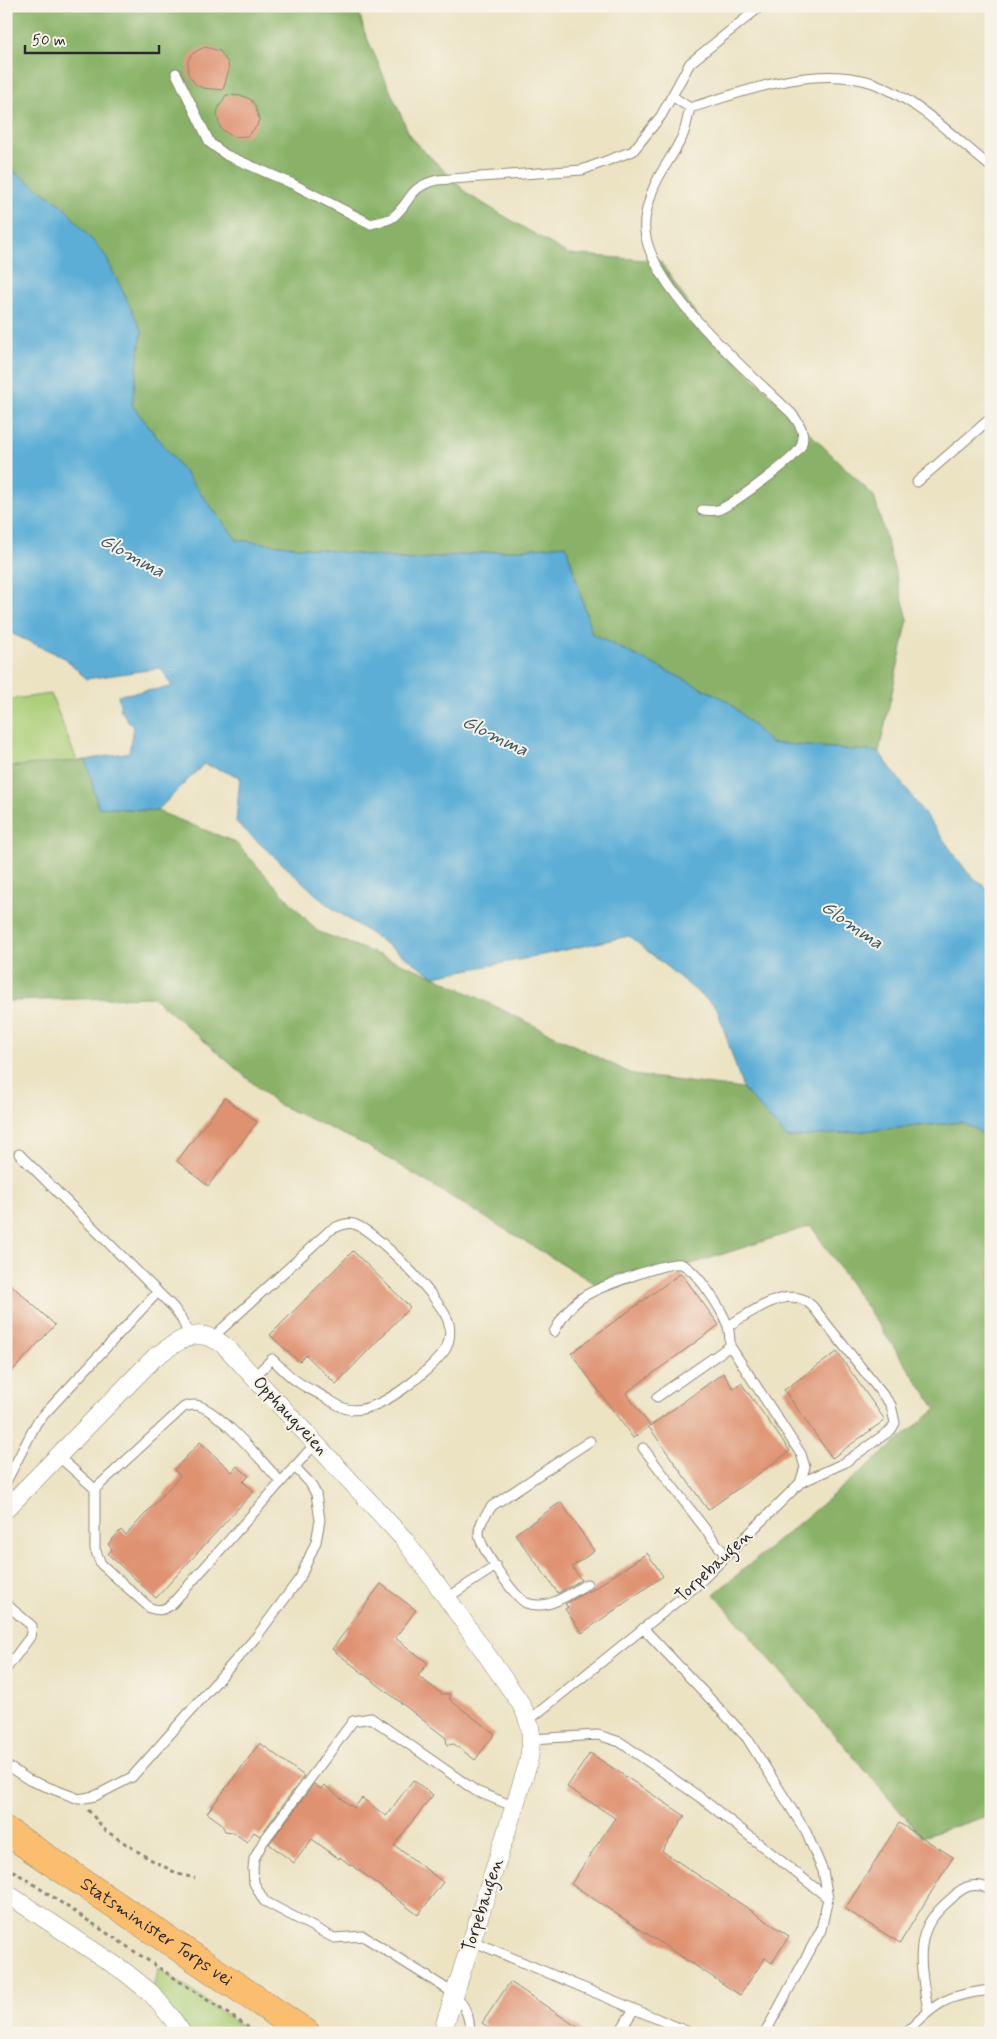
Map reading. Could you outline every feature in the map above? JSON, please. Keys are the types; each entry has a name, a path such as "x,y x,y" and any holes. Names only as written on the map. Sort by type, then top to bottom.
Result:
{"highway":[{"name":"Statsminister Torps vei","path":"6,1831 306,2033"}],"street":[{"path":"6,1510 155,1357 174,1344 190,1337 200,1334 213,1337"},
{"name":"Opphaugveien","path":"213,1337 225,1346 403,1538 448,1598 521,1704 528,1720"},
{"name":"Torpebaugen","path":"442,2030 528,1764 532,1740 528,1720"},
{"path":"6,1893 125,1972 151,1993 172,2017 182,2033"}],"lane":[{"path":"176,73 210,143 226,155 293,184 371,224 392,218 416,188 426,183 438,180 582,170 633,151 661,116 690,63 761,6"},
{"path":"690,108 742,91 806,78 830,76 872,83 900,97 926,114 991,167"},
{"path":"672,96 690,108"},
{"path":"690,108 682,140 664,167 649,201 645,232 650,249 661,273 684,306 792,414 799,422 803,434 799,450 769,476 720,509 702,510"},
{"path":"917,482 991,418"},
{"path":"19,1154 173,1307 181,1318 190,1337"},
{"path":"213,1337 329,1231 340,1225 351,1223 361,1226 375,1236 432,1293 443,1308 449,1324 449,1337 445,1349 407,1388 363,1409 355,1410 338,1406 299,1384 272,1359 254,1377"},
{"path":"554,1332 564,1315 583,1297 669,1264 680,1264 690,1268 720,1308 728,1326 730,1346 802,1454 805,1468 800,1482"},
{"path":"6,1482 37,1422 157,1293"},
{"path":"728,1326 765,1304 791,1297 803,1299 813,1307 891,1405 895,1423 891,1430 844,1463 800,1482"},
{"path":"657,1397 730,1346"},
{"path":"94,1489 184,1407 196,1405 206,1408 219,1418 280,1481"},
{"path":"587,1584 550,1603 539,1605 527,1603 517,1595 496,1566 484,1548 479,1534 481,1521 492,1506 590,1440"},
{"path":"58,1456 94,1489 95,1549 101,1564 150,1608 157,1610 171,1605 315,1444"},
{"path":"642,1448 726,1556"},
{"path":"6,1765 29,1780 80,1800 95,1796 132,1777 257,1636 300,1578 316,1542 320,1520 316,1494 310,1483 294,1466"},
{"name":"Torpebaugen","path":"528,1720 695,1587 800,1482"},
{"path":"448,1598 496,1566"},
{"path":"6,1604 32,1626 30,1637 6,1669"},
{"path":"643,1628 747,1738 806,1832 823,1871 828,1898 821,1930 764,2033"},
{"path":"470,2033 470,2021 465,2006 455,1994 363,1936 334,1938 264,1901 254,1883 254,1859 263,1842 353,1721 371,1718 476,1790 515,1807"},
{"path":"532,1740 598,1735 620,1742 701,1798 828,1898"},
{"path":"928,2010 921,1971 922,1947 926,1930 933,1917 964,1887 982,1886 991,1890"},
{"path":"472,1941 691,2033"},
{"path":"906,2033 928,2010 949,1998 991,1990"},
{"path":"619,2033 634,2009"}],"path":[{"path":"80,1800 106,1831 148,1858 178,1874 195,1878"},
{"path":"6,1866 257,2033"}],"green space":[{"path":"6,6 358,6 364,31 411,138 469,195 568,254 660,261 705,328 753,378 874,496 908,619 879,752 771,743 728,701 592,634 566,545 410,560 237,540 132,405 142,331 62,205 6,166"},
{"path":"51,694 77,761 6,767 6,700"},
{"path":"86,760 98,807 157,811 235,842 317,931 434,976 634,1075 743,1089 787,1138 963,1122 991,1138 991,1815 922,1837 714,1594 936,1409 811,1226 607,1291 364,1144 277,1104 153,997 6,1001 6,767"},
{"path":"159,1968 251,2033 182,2033 151,1993"}],"water":[{"name":"Glomma","path":"6,166 62,205 105,255 142,331 132,405 237,540 410,560 566,545 592,634 728,701 771,743 879,752 968,873 991,892 991,1138 962,1122 787,1138 743,1089 717,1008 629,936 434,976 329,906 236,822 240,777 204,764 157,811 98,807 86,760 129,752 133,727 121,711 118,695 172,687 161,668 86,679 65,658 6,631"}],"building":[{"path":"205,47 220,51 228,63 229,70 223,90 203,88 196,85 188,74 188,60 192,54"},
{"path":"226,95 243,96 250,99 255,105 259,119 257,126 247,136 233,137 221,129 217,116 218,109"},
{"path":"225,1098 257,1122 208,1186 177,1161"},
{"path":"353,1251 410,1307 336,1384 306,1355 299,1362 270,1335"},
{"path":"681,1273 719,1325 626,1393 650,1426 723,1373 733,1388 741,1383 790,1451 708,1510 649,1427 633,1438 571,1353"},
{"path":"6,1280 55,1325 6,1378"},
{"path":"837,1352 885,1420 832,1458 784,1390"},
{"path":"200,1442 232,1472 237,1466 249,1476 243,1482 254,1491 156,1598 108,1554 112,1549 108,1544 121,1530 126,1535 180,1476 174,1470"},
{"path":"561,1502 594,1551 572,1567 581,1580 558,1593 515,1534"},
{"path":"647,1553 663,1576 582,1633 565,1609 568,1607 565,1604 589,1592"},
{"path":"381,1584 416,1610 395,1638 428,1663 418,1676 442,1694 450,1694 450,1700 495,1734 475,1760 454,1744 447,1745 446,1738 332,1649"},
{"path":"260,1743 304,1776 260,1836 254,1832 247,1842 233,1832 225,1831 221,1823 207,1813"},
{"path":"590,1753 685,1816 662,1851 789,1936 772,1963 765,1958 740,1995 571,1884 615,1818 567,1787"},
{"path":"413,1780 433,1795 394,1845 443,1882 418,1915 352,1865 340,1857 339,1859 312,1839 294,1863 269,1844 314,1784 321,1789 324,1785 354,1808 362,1798 386,1816"},
{"path":"899,1823 953,1857 900,1943 845,1909"},
{"path":"510,1982 586,2033 497,2033 482,2023"}]}
